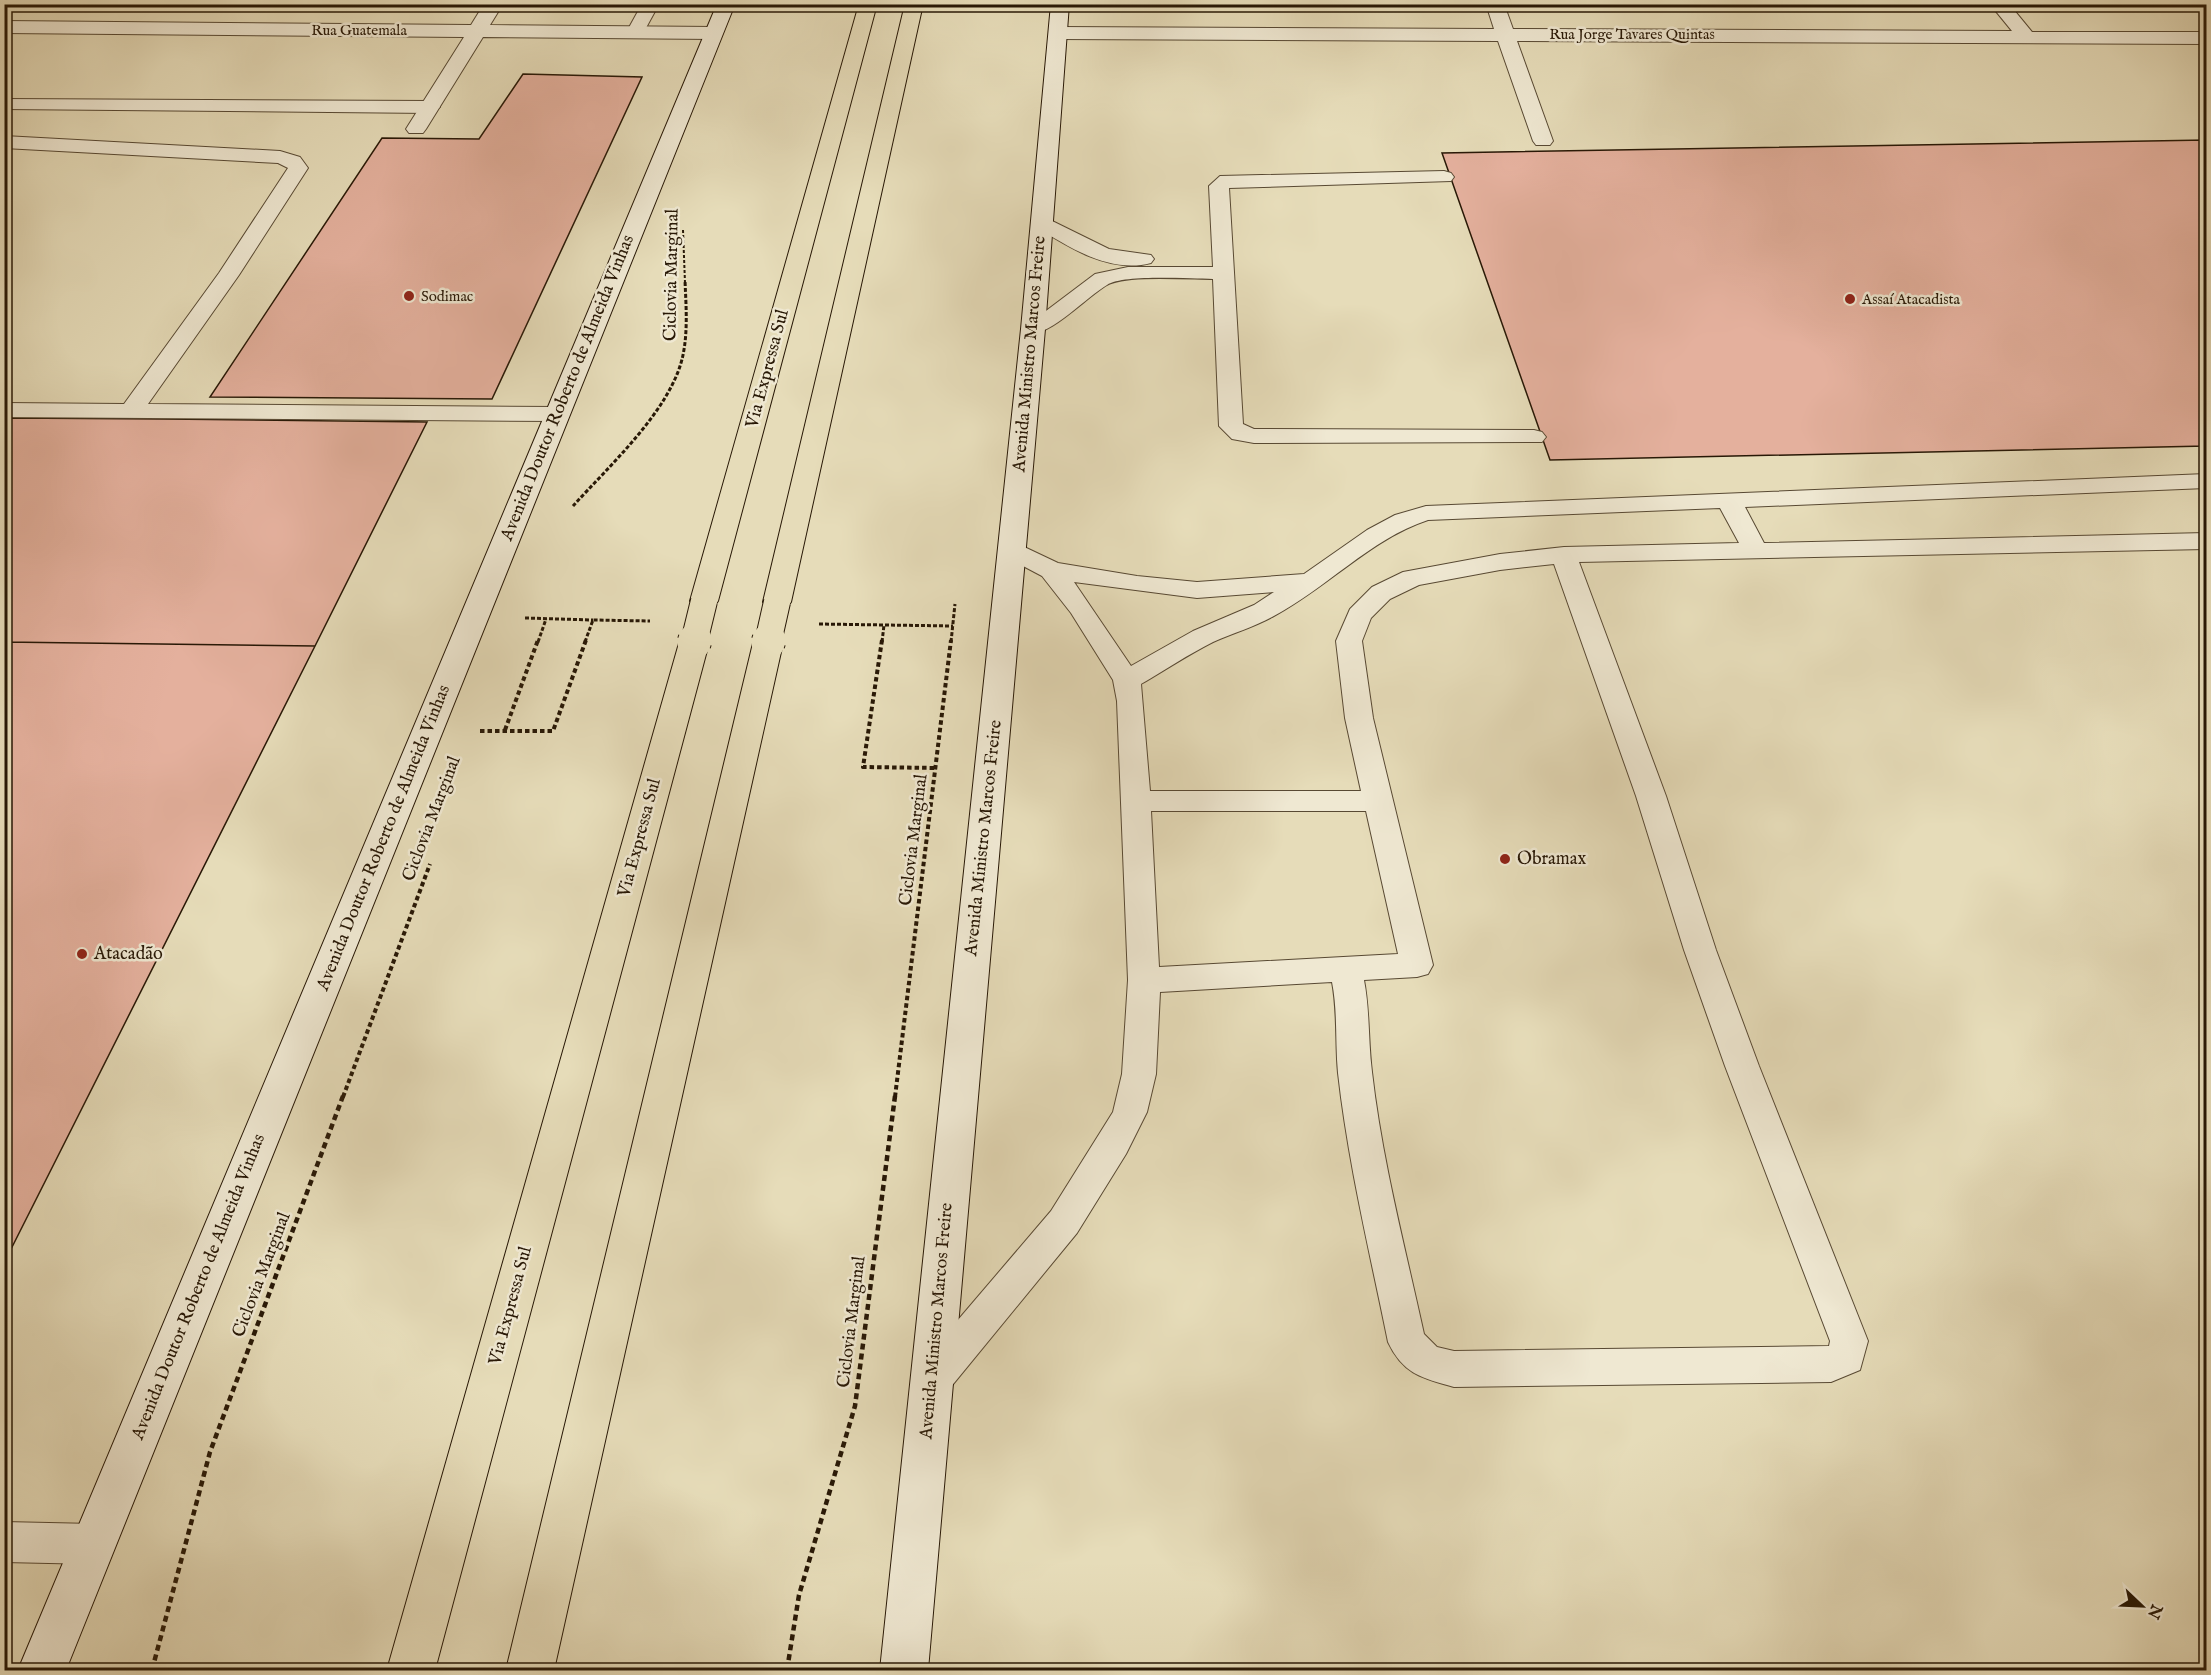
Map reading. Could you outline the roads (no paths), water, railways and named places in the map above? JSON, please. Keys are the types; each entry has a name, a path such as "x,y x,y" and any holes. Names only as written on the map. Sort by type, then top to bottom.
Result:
{"highway":[{"name":"Via Expressa Sul","path":"411,1671 868,4"},
{"path":"530,1671 914,4"}],"main road":[{"path":"416,129 494,4"},
{"path":"1495,4 1543,141"},
{"path":"2000,4 2026,37"},
{"name":"Rua Guatemala","path":"4,27 635,33 720,19"},
{"name":"Avenida Doutor Roberto de Almeida Vinhas","path":"42,1671 720,19"},
{"name":"Rua Jorge Tavares Quintas","path":"1059,19 1505,33 2206,38"},
{"name":"Avenida Ministro Marcos Freire","path":"908,1667 931,1381 1033,329 1059,19"}],"lane":[{"path":"635,33 651,4"},
{"path":"4,105 431,107"},
{"path":"4,142 280,157 293,161 298,168 228,276 131,411"},
{"path":"1444,177 1227,180 1219,186 1231,426 1240,434 1534,437"},
{"path":"1042,222 1088,250 1105,256 1223,266"},
{"path":"1033,329 1102,278 1128,273 1223,266"},
{"path":"4,410 557,414"},
{"path":"1127,680 1202,637 1263,611 1376,535 1404,520 1426,513 2206,481"},
{"path":"1729,501 1756,552"},
{"path":"1144,980 1417,965 1359,718 1350,641 1359,615 1381,593 1412,578 1500,562 1564,555 2206,541"},
{"path":"1011,550 1050,570 1137,584 1197,590 1307,582"},
{"path":"1346,969 1352,1001 1355,1072 1377,1202 1407,1342 1425,1361 1454,1369 1831,1364 1846,1358 1849,1341 1738,1055 1700,950 1651,796 1564,555"},
{"path":"931,1381 1064,1222 1114,1144 1130,1112 1139,1074 1144,980 1131,701 1127,680 1081,608 1050,570"},
{"path":"1135,801 1378,801"},
{"path":"4,1542 94,1544"}],"place":[{"name":"Sodimac","path":"409,296"},
{"name":"Assaí Atacadista","path":"1850,299"},
{"name":"Obramax","path":"1505,859"},
{"name":"Atacadão","path":"82,954"}]}
